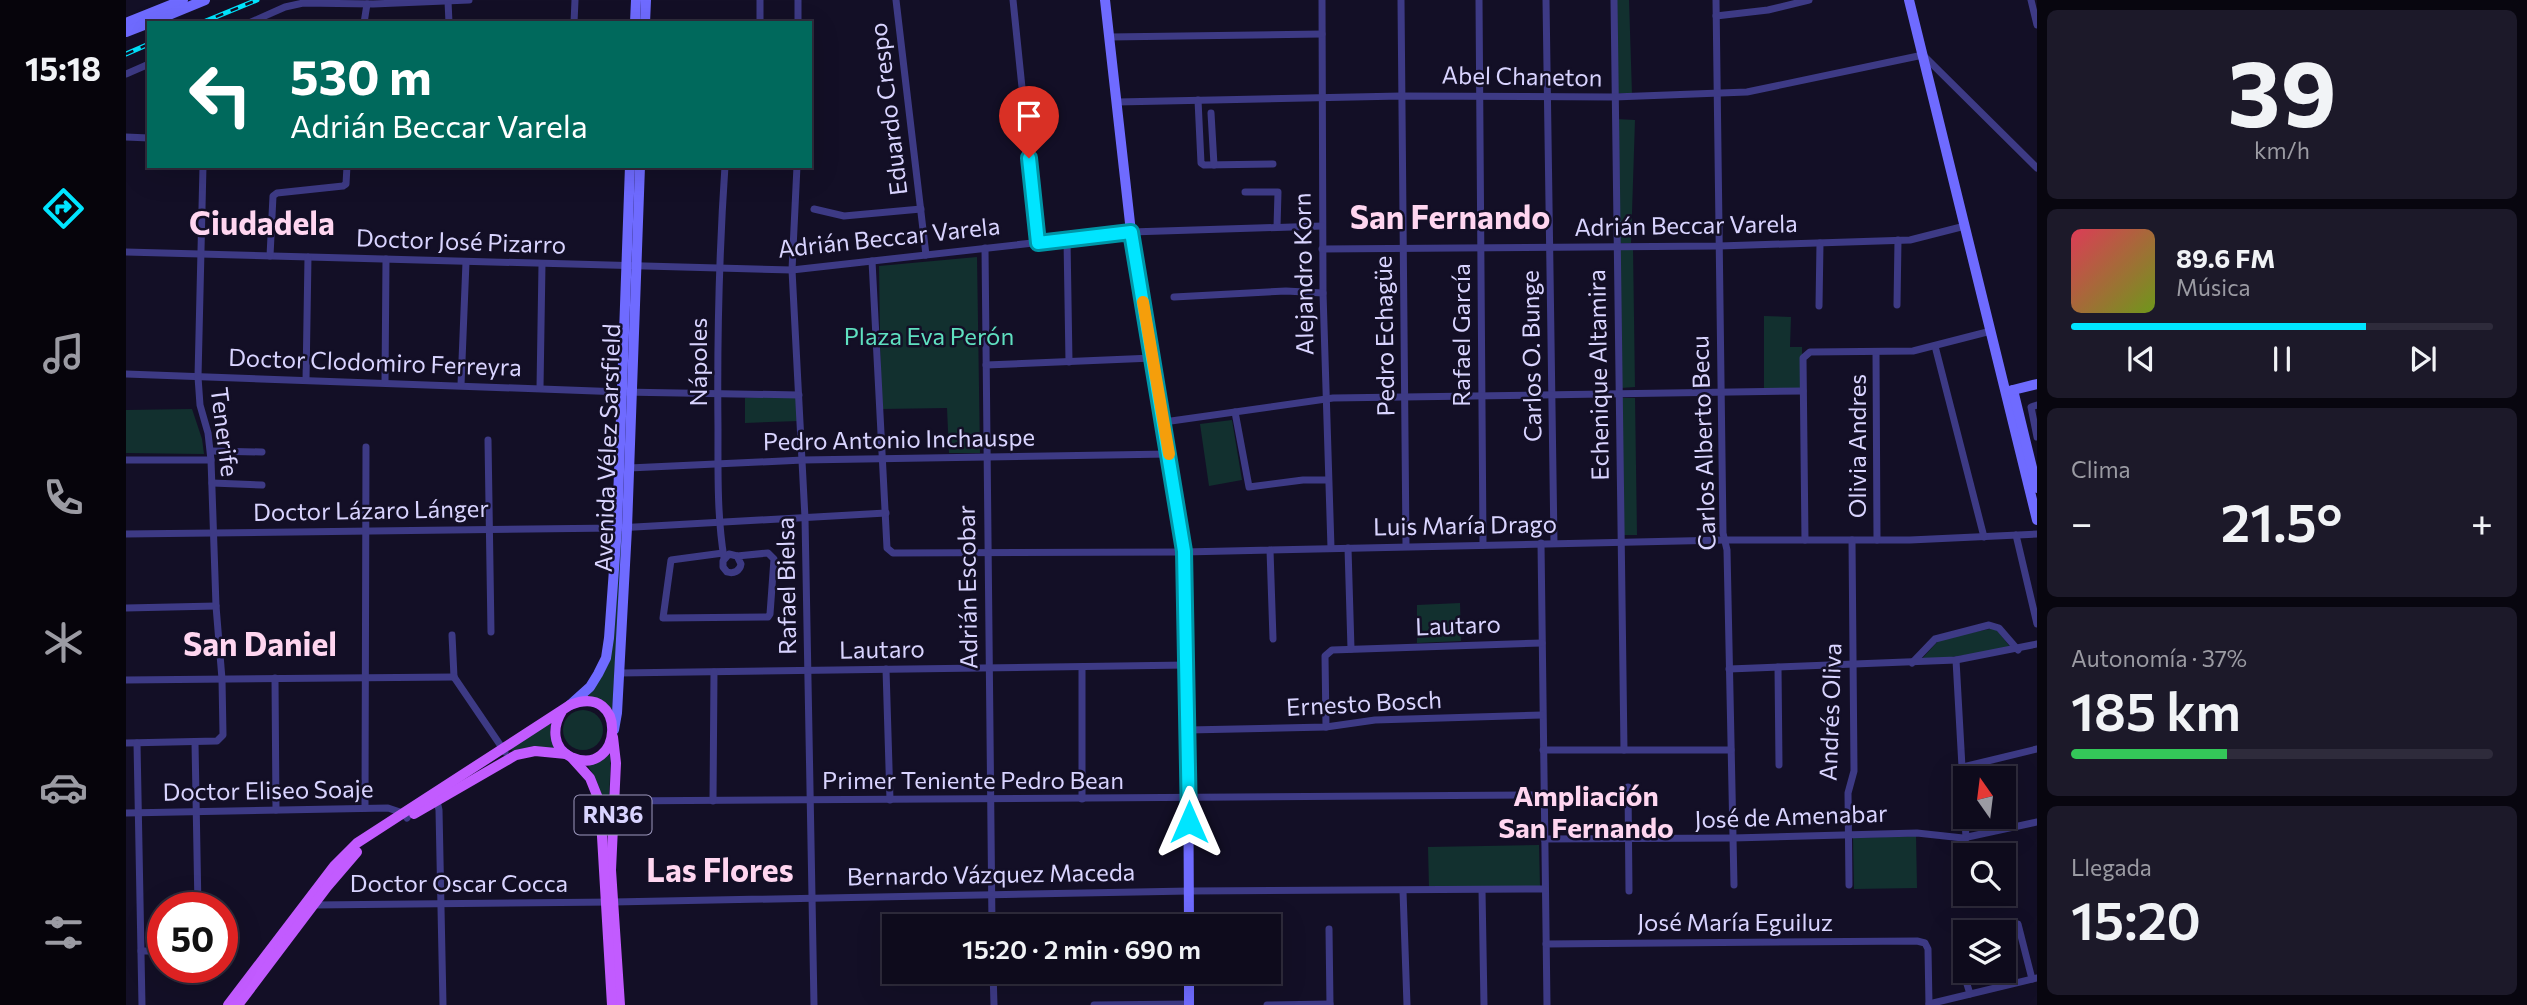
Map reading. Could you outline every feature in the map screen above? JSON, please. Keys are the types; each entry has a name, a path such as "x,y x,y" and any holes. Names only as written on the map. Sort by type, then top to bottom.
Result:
{"main road":[{"path":"126,23 183,0"},
{"path":"154,21 205,0"},
{"path":"635,21 636,0"},
{"path":"645,21 646,0"},
{"path":"1105,0 1131,232 1184,551 1189,914"},
{"path":"1909,0 1991,331 2037,488"},
{"path":"126,32 147,24"},
{"name":"Avenida Vélez Sarsfield","path":"612,1005 609,902 616,764 614,734 619,673 631,266 630,168"},
{"name":"Avenida Vélez Sarsfield","path":"631,266 640,168"},
{"path":"2009,391 2037,384"},
{"path":"2009,391 2037,520"},
{"name":"Avenida Vélez Sarsfield","path":"566,708 590,687 606,658 629,468 627,392"},
{"path":"238,1005 313,905 364,845 501,749 566,708 583,701 597,704 608,713 614,734"},
{"name":"RN36","path":"566,708 556,721 555,735 560,748 568,755 582,760 599,756 608,748 614,734"},
{"path":"228,1005 334,866 357,843 437,801 513,756 535,751 568,755"},
{"name":"Avenida Vélez Sarsfield","path":"568,755 590,778 599,798 620,1005"},
{"path":"1189,984 1189,1004"}],"street":[{"path":"254,21 285,7 314,2 367,4 469,0"},
{"path":"574,21 575,0"},
{"path":"760,21 761,0"},
{"path":"798,0 798,21"},
{"name":"Eduardo Crespo","path":"896,0 926,255"},
{"path":"1013,0 1038,243"},
{"name":"Alejandro Korn","path":"1322,0 1322,293 1331,548"},
{"name":"Pedro Echagüe","path":"1401,0 1406,546"},
{"name":"Rafael García","path":"1479,0 1483,544"},
{"name":"Carlos O. Bunge","path":"1546,0 1554,543"},
{"name":"Echenique Altamira","path":"1614,0 1624,750"},
{"name":"Carlos Alberto Becu","path":"1716,0 1720,392 1734,885"},
{"path":"1716,16 1768,10 1808,0"},
{"path":"2031,0 2037,25"},
{"path":"448,1 449,21"},
{"path":"364,21 367,4"},
{"path":"1109,37 1322,34"},
{"path":"1923,55 2037,168"},
{"name":"Abel Chaneton","path":"1117,102 1479,95 1718,95 1746,92 1923,55"},
{"path":"126,74 147,65"},
{"path":"1198,100 1201,163 1273,164"},
{"path":"1211,113 1214,165"},
{"path":"126,137 147,138"},
{"name":"Tenerife","path":"195,742 217,741 223,736 211,451 201,411 198,377 203,168"},
{"path":"270,256 273,196 277,193 343,186 346,184 347,168"},
{"name":"Nápoles","path":"724,168 717,394 724,555"},
{"name":"Rafael Bielsa","path":"797,168 792,270 805,517 814,1005"},
{"path":"1245,192 1278,192 1278,227"},
{"path":"814,209 844,216 921,209"},
{"name":"Adrián Beccar Varela","path":"631,266 792,270 1131,232 1322,226"},
{"name":"Adrián Beccar Varela","path":"1322,249 1820,243 1898,240 1965,226"},
{"path":"1068,239 1069,362"},
{"path":"1897,304 1898,240"},
{"path":"1819,306 1820,243"},
{"name":"Adrián Escobar","path":"985,248 992,914"},
{"name":"Doctor José Pizarro","path":"126,252 631,266"},
{"path":"306,380 308,257"},
{"path":"385,383 386,259"},
{"path":"622,528 886,513 872,261"},
{"path":"461,385 466,262"},
{"path":"540,388 542,264"},
{"path":"1174,297 1286,291 1322,293"},
{"path":"1805,540 1803,358 1810,352 1913,351 1991,331"},
{"path":"1935,346 1984,537"},
{"name":"Olivia Andres","path":"1876,352 1877,540"},
{"path":"986,365 1153,358"},
{"name":"Doctor Clodomiro Ferreyra","path":"126,374 627,392 799,395"},
{"path":"1164,422 1325,398 1803,391"},
{"path":"2037,405 2031,407 2037,437"},
{"path":"1235,412 1249,487 1303,480 1328,480"},
{"path":"488,440 491,632"},
{"path":"365,808 366,447"},
{"path":"211,451 262,452"},
{"name":"Pedro Antonio Inchauspe","path":"629,468 803,460 1169,454"},
{"path":"126,460 211,460"},
{"path":"212,483 262,485"},
{"name":"Luis María Drago","path":"886,513 887,548 893,554 1270,550 1621,541 1877,540 2037,534"},
{"name":"Doctor Lázaro Lánger","path":"126,534 622,528"},
{"path":"2016,535 2037,624"},
{"name":"Andrés Oliva","path":"1849,885 1848,793 1853,771 1852,540"},
{"path":"1541,543 1547,1005"},
{"path":"1348,548 1351,649"},
{"path":"1270,550 1273,639"},
{"path":"768,553 774,559 768,617 663,618 671,559 729,554 737,556 768,553"},
{"path":"724,555 725,570 734,572 741,564 737,556"},
{"path":"126,608 216,606"},
{"path":"1912,663 1935,639 1989,625 2000,628 2018,650"},
{"path":"452,635 454,677 501,749 513,756"},
{"name":"Lautaro","path":"1326,727 1325,656 1332,650 1542,643"},
{"path":"1729,669 1956,660 2018,650 2037,644"},
{"path":"1956,660 1963,766"},
{"name":"Lautaro","path":"619,673 1187,666"},
{"path":"1082,667 1082,799"},
{"path":"1778,667 1779,765"},
{"path":"886,669 890,800"},
{"path":"713,801 714,671"},
{"path":"126,680 454,677"},
{"path":"275,678 276,810"},
{"name":"Ernesto Bosch","path":"1188,730 1326,727 1375,720 1542,715"},
{"path":"126,743 195,742 198,892"},
{"path":"137,743 142,1005"},
{"path":"1967,766 2037,749"},
{"path":"1543,750 1731,750"},
{"path":"1628,787 1629,891"},
{"name":"Primer Teniente Pedro Bean","path":"613,801 1543,795"},
{"path":"437,801 443,1005"},
{"name":"Doctor Eliseo Soaje","path":"126,813 388,808 405,816"},
{"name":"José de Amenabar","path":"1544,839 1629,840 1928,833 1966,838 2037,822"},
{"path":"1966,830 1966,838"},
{"name":"Bernardo Vázquez Maceda","path":"609,902 1189,891 1545,889"},
{"path":"1482,890 1484,1005"},
{"path":"1403,891 1406,1005"},
{"name":"Doctor Oscar Cocca","path":"313,905 609,902"},
{"path":"1929,1004 2035,979 2018,924"},
{"path":"1266,1005 1330,1005 1329,929"},
{"name":"José María Eguiluz","path":"1546,944 1917,941 1925,943 1928,949 1929,1004"},
{"path":"141,951 147,951"},
{"path":"1966,983 1969,994"},
{"path":"993,984 994,1005"},
{"path":"1094,1005 1189,1004"}],"green space":[{"path":"1617,0 1629,0 1632,94 1618,93"},
{"path":"1616,119 1635,120 1631,243 1620,243"},
{"path":"1619,249 1633,249 1635,387 1621,388"},
{"name":"Plaza Eva Perón","path":"977,257 980,453 949,453 947,408 881,409 879,266"},
{"path":"1764,316 1791,317 1790,347 1802,347 1802,388 1764,388"},
{"path":"799,395 799,421 745,423 745,398"},
{"path":"1622,398 1635,398 1637,535 1624,535"},
{"path":"192,409 204,454 126,453 126,410"},
{"path":"1232,420 1242,480 1209,486 1200,424"},
{"path":"619,532 623,532 612,712 587,698 609,663"},
{"path":"1460,603 1461,641 1417,643 1417,605"},
{"path":"1995,628 2011,648 1919,662 1940,639"},
{"path":"583,710 591,711 597,716 602,722 602,738 597,744 591,749 583,750 575,749 569,744 564,738 563,730 564,722 569,716 575,711"},
{"path":"551,721 550,737 557,749 533,746 513,751 510,749"},
{"path":"611,754 607,839 601,793 588,766"},
{"path":"1916,836 1917,888 1854,889 1853,838"},
{"path":"1539,845 1540,886 1429,888 1428,847"}],"railway":[{"path":"206,21 257,0"},
{"path":"126,54 147,45"}],"slow traffic":[{"path":"1143,302 1169,454"}],"district":[{"name":"San Fernando","path":"1450,218"},
{"name":"Ciudadela","path":"262,224"},
{"name":"San Daniel","path":"260,645"},
{"name":"Ampliación San Fernando","path":"1586,812"},
{"name":"Las Flores","path":"720,871"}],"route":[{"path":"1029,158 1038,243 1131,232 1184,551 1189,822"}]}
